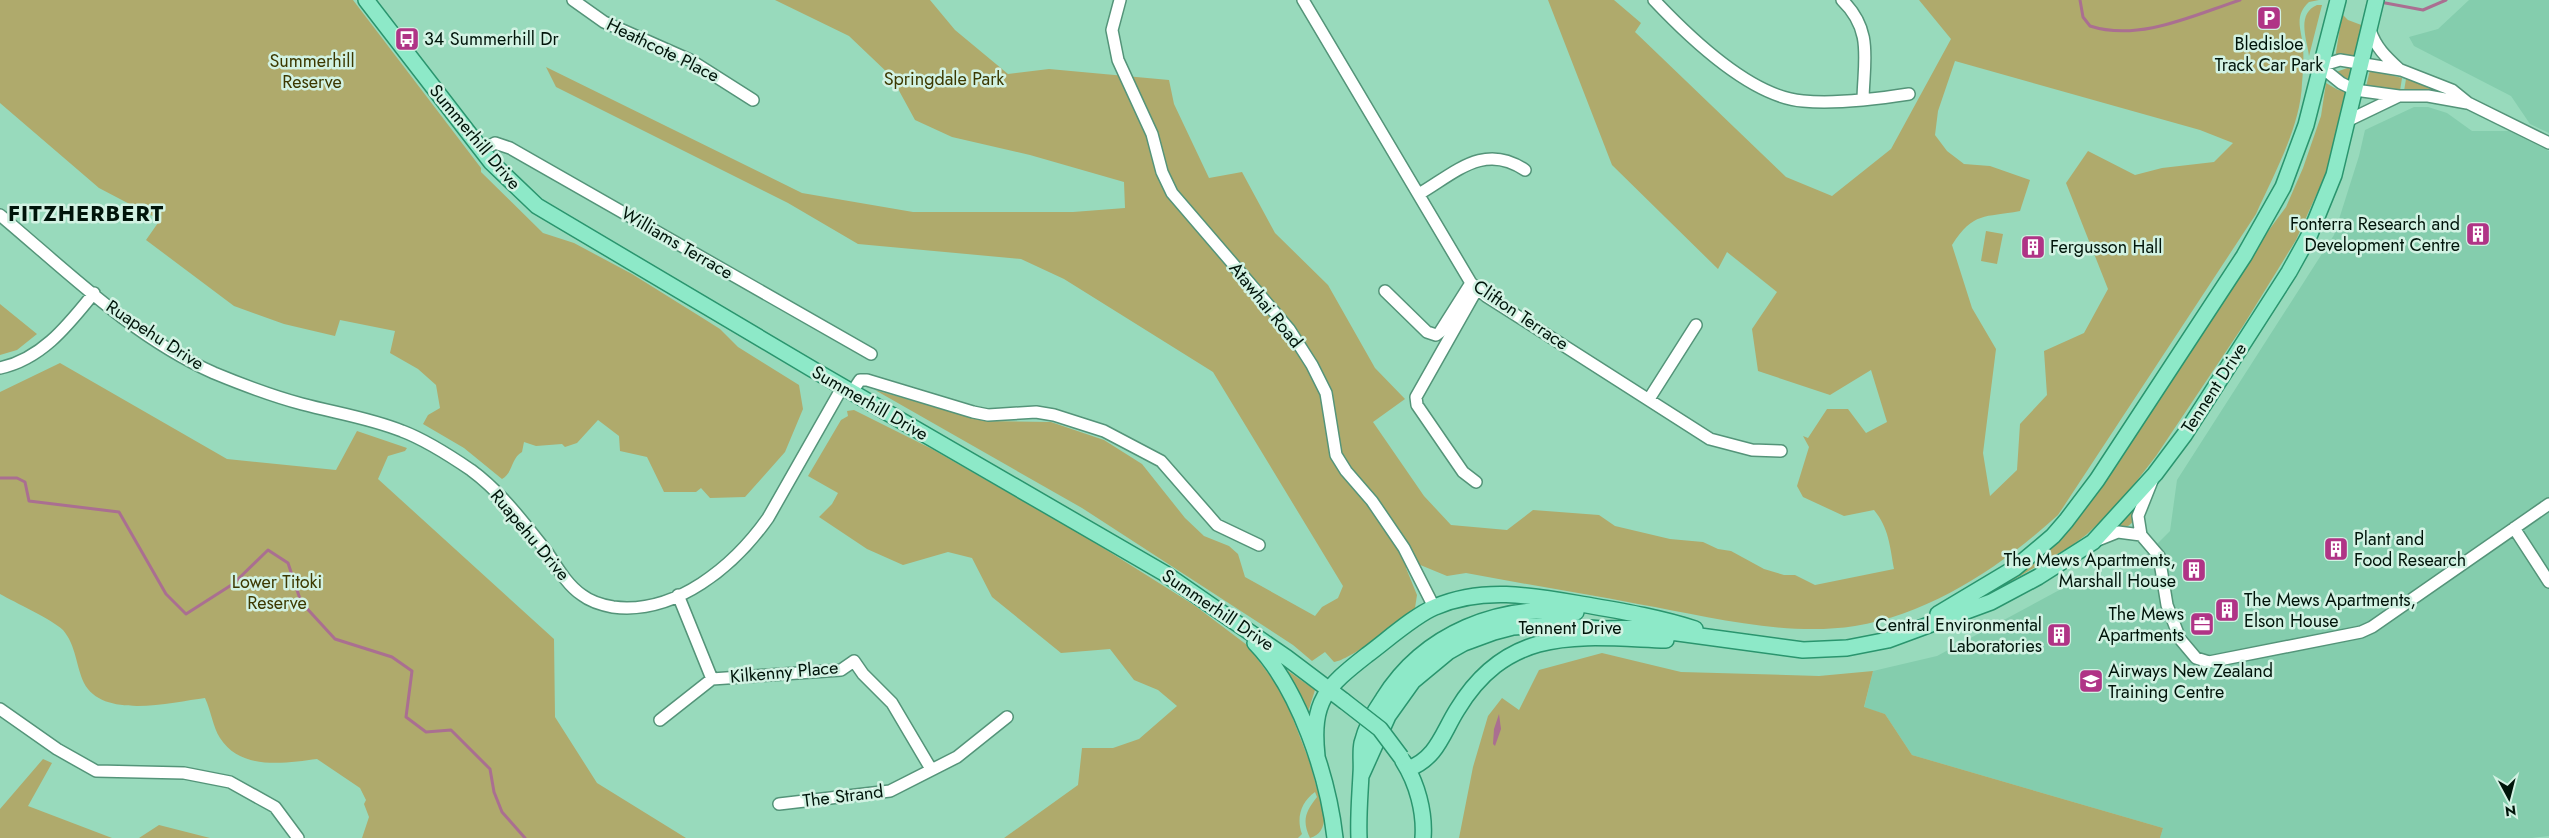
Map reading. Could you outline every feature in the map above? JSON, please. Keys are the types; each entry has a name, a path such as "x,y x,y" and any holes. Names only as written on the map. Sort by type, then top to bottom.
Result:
{"main road":[{"name":"Summerhill Drive","path":"366,0 482,151 514,186 558,220 1139,558 1233,620 1380,729 1404,763 1419,797 1424,827 1423,838"},
{"name":"Tennent Drive","path":"1359,838 1362,745 1378,707 1388,690 1413,661 1448,636 1471,624 1495,616 1548,610 1600,615 1641,628 1737,642 1823,650 1888,640 1940,623 1991,602 2038,577 2093,542 2155,474 2185,434 2289,272 2310,234 2334,175 2376,0"},
{"name":"Tennent Drive","path":"1888,640 1961,602 2015,568 2053,536 2082,502 2244,256 2270,212 2306,126 2336,6"},
{"path":"1317,756 1318,710 1323,695 1328,689 1348,670 1434,607 1478,595 1522,595 1664,618 1737,642"},
{"path":"1233,620 1260,647 1282,678 1317,756 1330,804 1333,837"},
{"path":"1404,763 1423,763 1434,753 1457,710 1472,688 1497,663 1525,648 1550,640 1577,636 1737,642"}],"street":[{"name":"Heathcote Place","path":"573,0 604,22 690,60 753,100"},
{"name":"Atawhai Road","path":"1120,0 1112,30 1118,60 1152,134 1162,172 1172,193 1289,329 1312,365 1326,393 1336,455 1346,471 1372,501 1404,548 1434,607"},
{"name":"Clifton Terrace","path":"1303,0 1474,286 1710,439 1752,450 1781,452"},
{"path":"1654,0 1704,48 1766,91 1802,101 1863,99 1909,94"},
{"path":"1842,0 1852,10 1864,32 1863,99"},
{"path":"2370,28 2374,44 2400,70"},
{"path":"2320,66 2340,60 2400,70 2452,90 2468,103 2549,142"},
{"path":"2320,66 2341,83 2355,90 2399,96 2428,96 2468,103"},
{"path":"2347,122 2399,96"},
{"name":"Williams Terrace","path":"482,151 495,144 510,148 871,354"},
{"path":"1419,194 1470,165 1489,158 1508,159 1525,170"},
{"name":"Ruapehu Drive","path":"0,215 131,323 172,350 212,372 267,393 401,430 444,452 473,471 501,496 524,522 573,588 594,602 612,607 631,608 650,604 678,595 713,575 754,537 848,389"},
{"path":"1385,291 1427,332 1436,334 1440,332 1474,286"},
{"path":"1474,286 1416,397 1418,404 1463,472 1476,482"},
{"path":"0,368 11,366 35,354 49,344 94,293"},
{"path":"1648,399 1696,325"},
{"path":"848,389 860,381 867,380 973,412 988,415 1036,412 1054,415 1104,431 1161,461 1217,525 1259,545"},
{"path":"2155,474 2139,511 2138,522 2141,535 2159,556 2167,605 2180,639 2196,658 2209,662 2361,632 2372,627 2549,504"},
{"path":"2514,528 2549,582"},
{"path":"2093,542 2118,532 2141,535"},
{"name":"Kilkenny Place","path":"678,595 712,679"},
{"name":"Kilkenny Place","path":"660,720 712,679 841,670 854,660 863,674 892,703 931,769"},
{"path":"0,709 57,749 96,771 184,773 230,782 275,807 298,838"},
{"name":"The Strand","path":"778,804 890,791 958,757 1008,717"}],"shaded area":[{"path":"2469,0 2549,0 2549,133 2530,124 2511,96 2414,46 2409,37 2438,29"},
{"path":"2414,107 2428,107 2447,113 2472,131 2509,131 2549,151 2549,836 2532,838 2160,838 2163,828 1912,755 1885,714 1864,708 1873,671 1937,656 2065,587 2130,571 2170,531 2177,480 2334,235 2359,156 2365,130"},
{"path":"1499,714 1501,729 1495,746 1493,744 1494,729"}],"green space":[{"name":"Summerhill Reserve","path":"0,0 353,0 481,168 481,172 543,233 574,243 632,274 720,329 738,347 799,385 803,409 785,452 745,497 710,498 701,488 696,492 664,492 647,457 620,451 619,436 598,420 577,443 565,447 562,444 536,446 524,442 522,452 502,479 464,448 423,424 428,415 440,408 436,385 418,369 390,353 395,331 340,320 335,336 284,324 234,306 146,240 160,220 99,188 0,103"},
{"name":"Springdale Park","path":"775,0 930,0 955,30 1008,74 1049,69 1169,80 1174,104 1209,178 1242,172 1275,233 1328,285 1375,368 1405,399 1373,422 1424,496 1451,525 1507,530 1533,510 1599,515 1615,526 1670,539 1703,542 1718,549 1731,551 1764,569 1784,575 1795,575 1815,585 1894,569 1886,531 1874,510 1844,516 1803,497 1797,486 1809,447 1803,436 1808,438 1827,409 1848,409 1866,433 1887,422 1871,370 1830,395 1758,371 1752,329 1777,292 1727,252 1718,269 1612,165 1548,0 1614,0 1641,23 1635,32 1786,177 1832,196 1891,149 1951,39 1919,0 2319,0 2309,2 2301,13 2303,66 2297,116 2278,167 2256,214 2058,515 1989,569 1938,599 1911,611 1883,620 1828,629 1801,629 1746,624 1466,573 1447,576 1413,562 1406,568 1417,595 1415,608 1376,639 1351,655 1334,662 1325,652 1312,661 1293,645 1082,508 875,390 984,421 1051,422 1104,440 1142,464 1185,518 1204,536 1229,546 1238,554 1245,577 1315,616 1322,607 1338,598 1343,586 1213,372 1064,279 1021,259 858,244 788,203 556,87 546,67 802,193 913,212 1073,212 1125,208 1124,182 1030,155 952,137 915,120 891,76 849,36","holes":["1955,61 2200,130 2233,143 2214,162 2162,168 2135,175 2088,151 2066,183 2108,289 2084,333 2044,351 2047,395 2020,424 2017,470 1990,496 1983,453 1996,349 1972,308 1952,245 1967,226 1974,221 1988,216 2020,211 2030,180 1990,166 1964,164 1947,151 1935,135 1938,111"]},
{"path":"2317,5 2322,5 2309,56 2304,28 2305,21 2311,9"},
{"path":"2342,14 2348,20 2364,26 2356,60 2335,59"},
{"path":"2350,67 2352,69 2350,84 2336,72"},
{"path":"2370,70 2402,78 2400,91 2366,87"},
{"path":"2406,79 2433,88 2430,93 2404,91"},
{"path":"2326,83 2338,90 2349,91 2326,173 2296,240 2243,326 2156,456 2118,505 2086,535 2071,546 1988,595 2066,531 2085,509 2246,261 2286,207 2303,168 2321,116"},
{"path":"1986,231 2003,234 1997,264 1981,261"},
{"path":"0,304 37,334 17,350 0,355"},
{"name":"Lower Titoki Reserve","path":"60,363 227,459 336,470 357,431 407,448 405,451 388,456 378,479 554,639 555,717 597,783 686,838 362,838 369,817 364,804 366,800 360,788 317,759 278,763 252,760 240,756 229,749 220,738 205,698 140,706 106,702 93,694 84,683 71,642 63,630 42,616 0,594 0,392"},
{"path":"854,410 932,449 1089,539 1194,605 1247,645 1276,684 1288,706 1310,763 1324,815 1324,822 1320,832 1310,838 1306,827 1307,812 1317,797 1315,792 1303,805 1300,816 1302,834 1298,838 1004,838 1078,785 1082,748 1113,748 1139,739 1177,706 1158,690 1134,680 1110,649 1061,653 992,597 972,558 948,552 903,565 867,549 819,517 832,504 838,493 808,476 841,420 848,416 847,411"},
{"path":"2140,499 2133,521 2126,527 2113,530"},
{"path":"1602,653 1681,672 1819,676 1873,671 1864,707 1885,714 1912,755 2163,828 2160,838 1459,838 1473,767 1488,716 1502,698 1519,710 1539,670"},
{"path":"1274,661 1315,690 1308,712 1307,725"},
{"path":"43,759 52,763 28,806 112,838 0,838 0,809"},
{"path":"159,825 210,838 139,838"}],"waterway":[{"path":"2080,0 2083,17 2090,26 2128,31 2166,25 2240,0"},
{"path":"2380,2 2423,10 2446,0"},
{"path":"0,478 17,478 25,482 29,501 119,512 166,594 186,614 233,584 268,550 288,563 301,602 335,639 392,657 412,671 406,717 426,732 451,730 490,769 494,792 502,812 525,838"}],"place":[{"name":"Bledisloe Track Car Park","path":"2269,18"},
{"name":"34 Summerhill Dr","path":"407,39"},
{"name":"Fonterra Research and Development Centre","path":"2478,234"},
{"name":"Fergusson Hall","path":"2033,247"},
{"name":"Plant and Food Research","path":"2336,549"},
{"name":"The Mews Apartments, Marshall House","path":"2194,570"},
{"name":"The Mews Apartments, Elson House","path":"2227,610"},
{"name":"The Mews Apartments","path":"2202,624"},
{"name":"Central Environmental Laboratories","path":"2059,635"},
{"name":"Airways New Zealand Training Centre","path":"2091,681"}],"district":[{"name":"FITZHERBERT","path":"86,213"}]}
